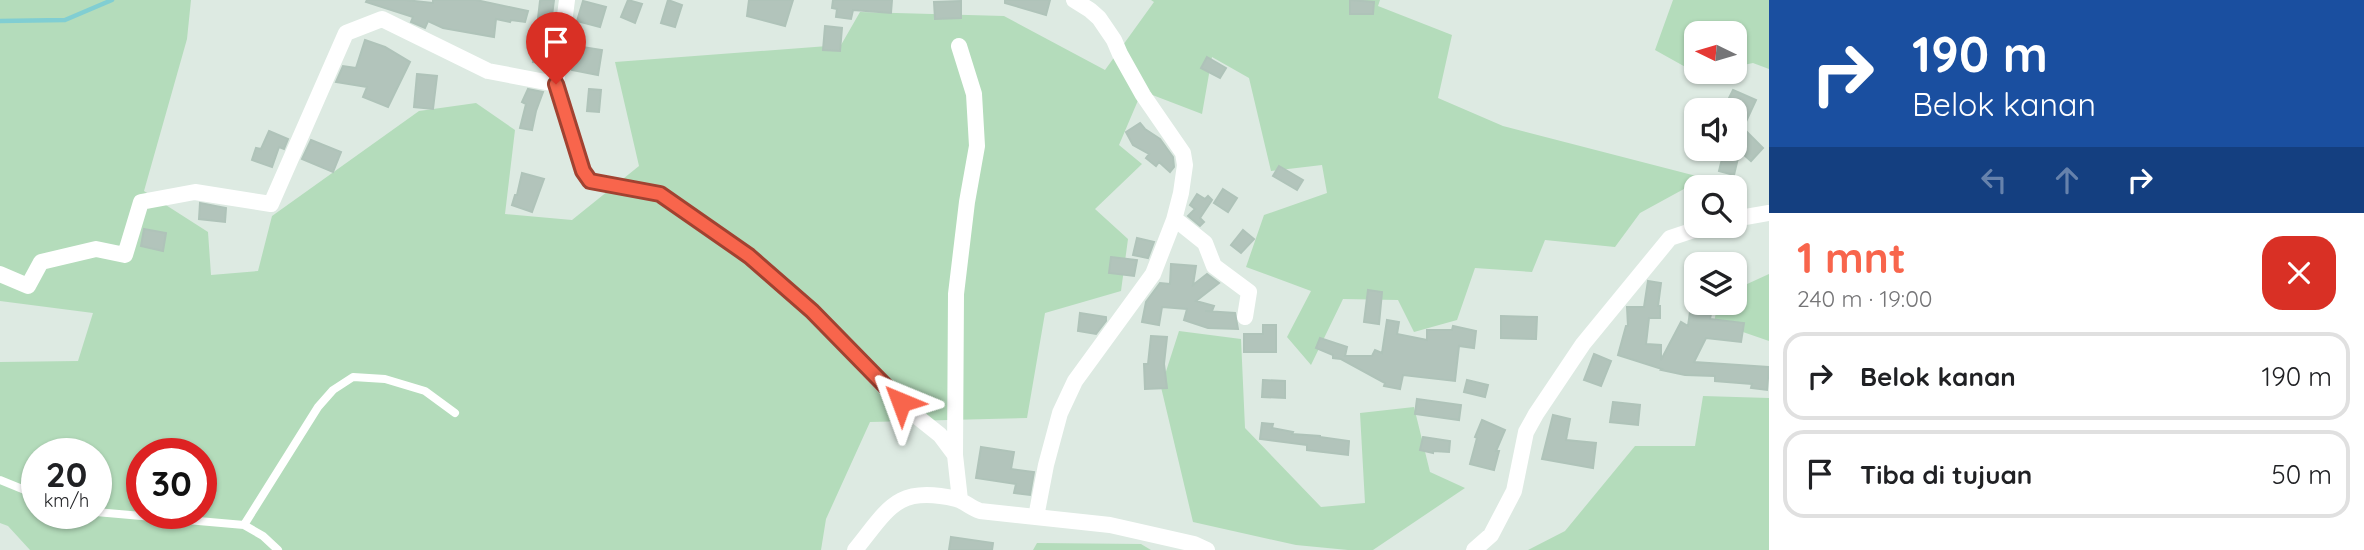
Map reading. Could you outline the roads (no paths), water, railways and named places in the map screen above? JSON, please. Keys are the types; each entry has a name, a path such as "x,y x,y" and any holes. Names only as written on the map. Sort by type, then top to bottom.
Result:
{"street":[{"path":"567,0 556,84 583,171 590,181 660,194 749,256 812,311 901,402 940,435 955,455"},
{"path":"1036,517 1060,413 1075,381 1153,274 1174,220 1185,165 1183,153 1143,95 1114,40 1099,18 1074,0"},
{"path":"0,274 28,286 41,262 96,249 125,255 141,202 195,192 271,204 346,33 382,19 488,71 556,84"},
{"path":"959,46 974,94 977,146 956,294 955,455 960,500"},
{"path":"1747,217 1769,213"},
{"path":"1174,220 1205,243 1214,266 1249,292 1245,317"},
{"path":"1474,550 1491,535 1514,491 1526,432 1536,414 1583,344 1670,238 1684,233"},
{"path":"855,550 896,502 911,495 923,494 960,500 969,507 980,510 1110,525 1194,544 1207,550"}],"lane":[{"path":"244,525 318,407 333,390 353,377 385,379 425,391 455,413"},
{"path":"0,480 21,489"},
{"path":"112,513 244,525 263,536 278,550"}],"waterway":[{"path":"0,21 65,20 112,0"}]}
